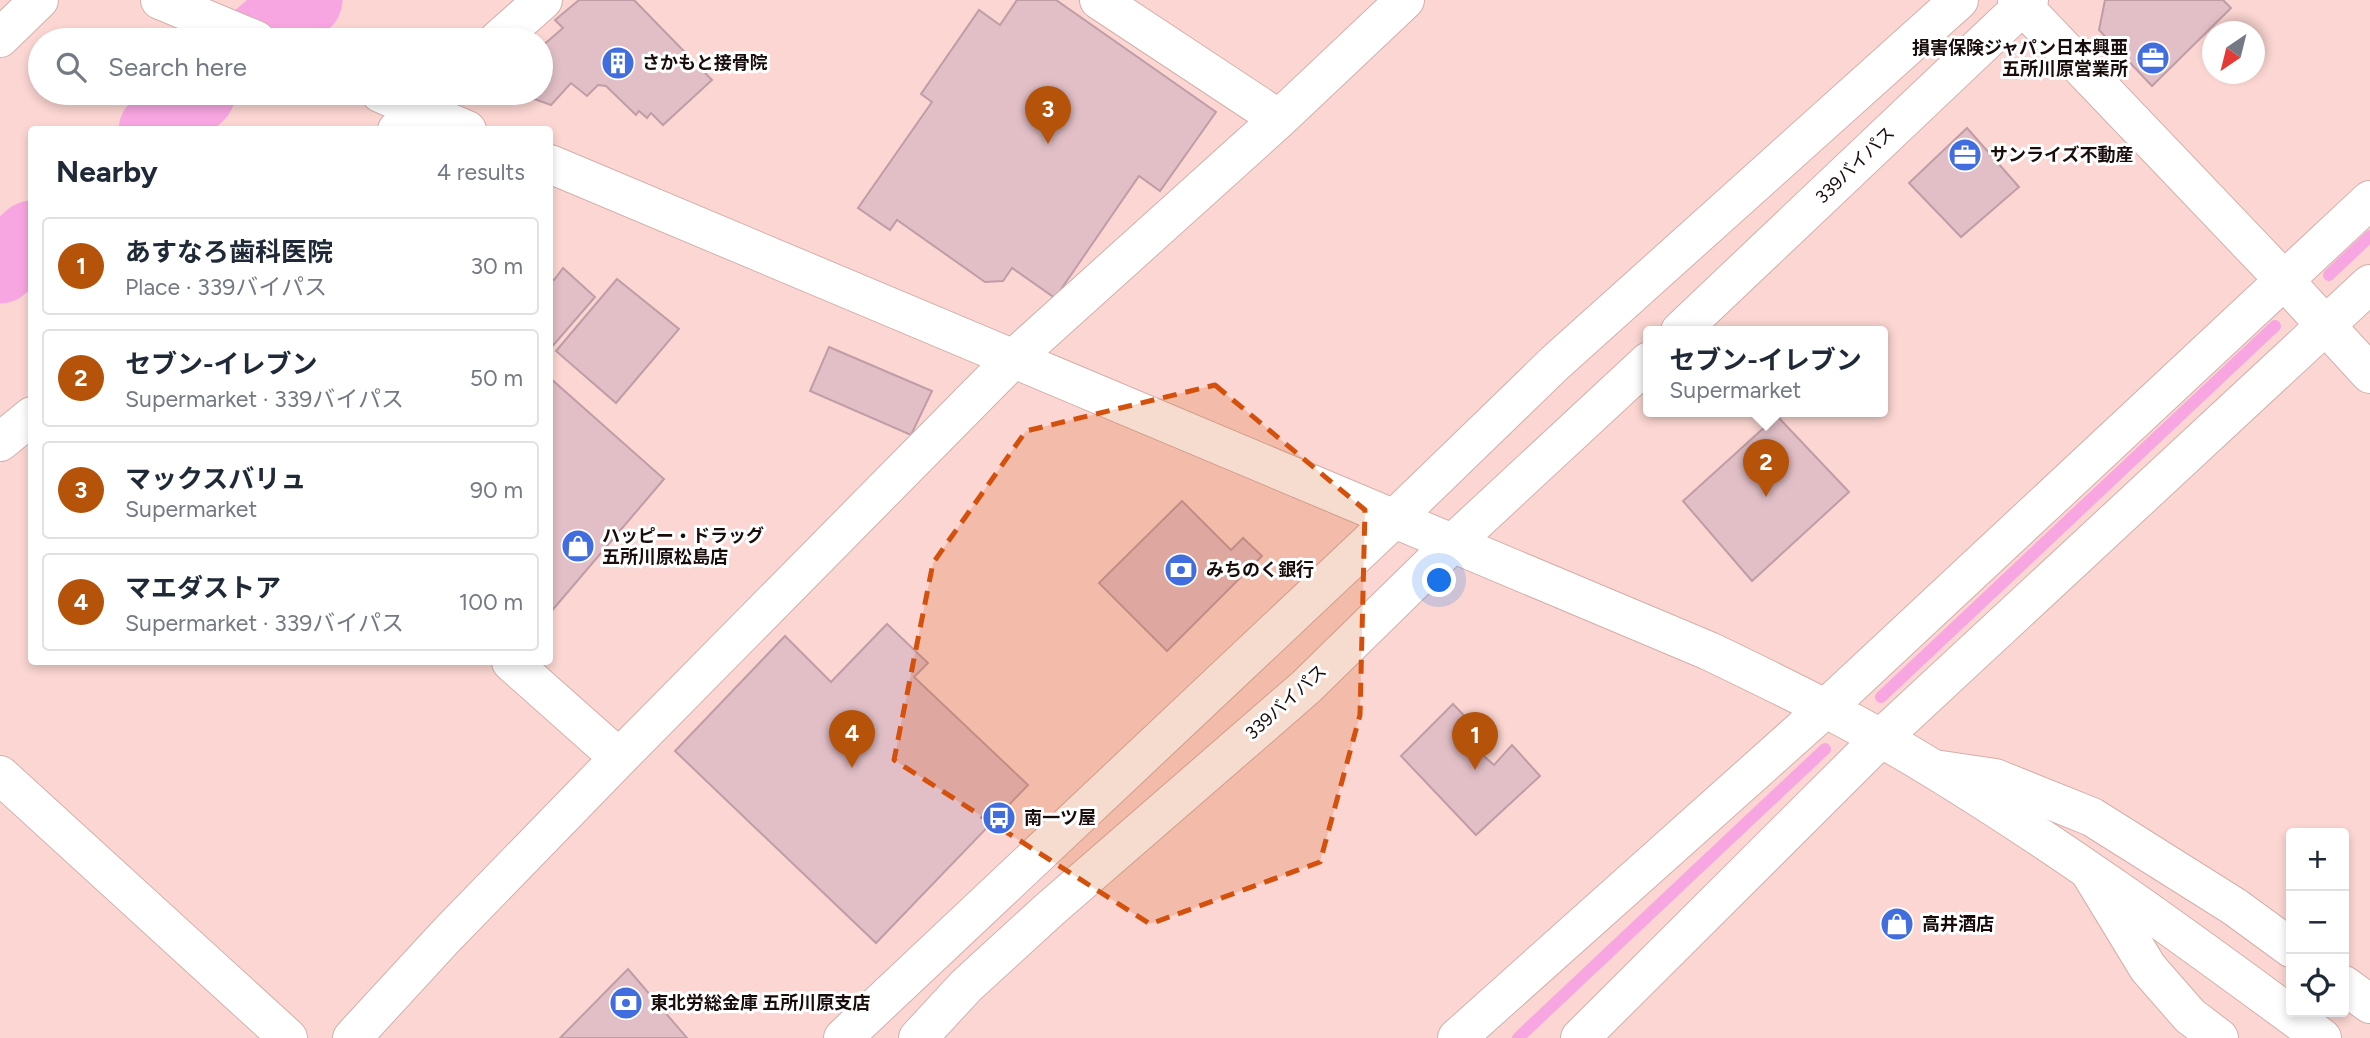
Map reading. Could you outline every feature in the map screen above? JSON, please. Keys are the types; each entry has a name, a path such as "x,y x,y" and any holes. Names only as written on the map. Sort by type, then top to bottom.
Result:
{"street":[{"path":"0,38 39,0"},
{"path":"160,0 227,28"},
{"path":"511,28 542,0"},
{"path":"1099,0 1279,119"},
{"path":"352,1038 445,937 619,758 1013,359 1279,119 1405,0"},
{"path":"843,1038 1394,519 1555,363 1959,0"},
{"path":"2023,2 2370,374"},
{"name":"339バイパス","path":"1686,326 2023,2"},
{"path":"420,111 457,126"},
{"path":"553,165 1709,651 1826,708 1934,769 2089,871 2208,953 2322,1038"},
{"path":"1457,1038 1826,708 2370,200"},
{"path":"1597,1033 1880,739 2370,284"},
{"name":"339バイパス","path":"918,1038 966,986 1049,910 1306,687 1453,544 1643,367"},
{"path":"0,442 28,419"},
{"path":"514,665 619,758"},
{"path":"1934,769 1995,778 2092,817 2235,907 2286,944"},
{"path":"0,775 288,1038"},
{"path":"2089,871 2148,968 2190,1016 2219,1038"},
{"path":"2349,989 2370,1004"}],"highlighted area":[{"path":"1215,385 1365,510 1360,715 1320,862 1150,924 894,760 933,563 1026,431"}],"building":[{"name":"さかもと接骨院","path":"579,0 634,0 712,80 663,125 651,113 647,118 639,111 636,115 606,86 598,85 587,96 571,83 553,103 553,37 563,28 555,20"},
{"path":"1017,0 1056,0 1216,112 1160,191 1139,176 1055,298 1012,268 1003,281 985,282 897,220 890,230 858,208 932,102 921,94 979,10 1000,25"},
{"name":"損害保険ジャパン日本興亜 五所川原営業所","path":"2105,0 2223,0 2231,8 2218,21 2202,21 2202,37 2152,86 2099,30"},
{"name":"サンライズ不動産","path":"1967,128 2019,187 1961,237 1909,183"},
{"path":"563,268 595,297 553,346 553,279"},
{"path":"617,279 679,329 616,403 556,351"},
{"path":"829,347 932,391 911,435 810,391"},
{"name":"ハッピー・ドラッグ 五所川原松島店","path":"553,381 664,479 553,609"},
{"path":"1776,417 1849,492 1752,581 1683,501"},
{"name":"みちのく銀行","path":"1182,501 1231,550 1243,538 1262,556 1167,651 1099,583"},
{"path":"887,624 928,663 914,677 1028,785 876,943 675,751 785,636 831,682"},
{"path":"1453,704 1476,728 1467,741 1494,765 1512,745 1540,776 1476,835 1401,756"},
{"name":"東北労総金庫 五所川原支店","path":"628,969 687,1038 560,1038"}],"waterway":[{"path":"272,28 305,0"},
{"path":"161,126 184,105"},
{"path":"2329,275 2370,236"},
{"path":"0,266 28,242"},
{"path":"1881,697 2275,326"},
{"path":"1518,1038 1825,749"}],"place":[{"name":"損害保険ジャパン日本興亜 五所川原営業所","path":"2153,58"},
{"name":"さかもと接骨院","path":"618,63"},
{"name":"マックスバリュ","path":"1048,144"},
{"name":"サンライズ不動産","path":"1965,155"},
{"name":"セブン-イレブン","path":"1766,497"},
{"name":"ハッピー・ドラッグ 五所川原松島店","path":"578,546"},
{"name":"みちのく銀行","path":"1181,570"},
{"name":"マエダストア","path":"852,768"},
{"name":"あすなろ歯科医院","path":"1475,770"},
{"name":"南一ツ屋","path":"999,818"},
{"name":"高井酒店","path":"1897,924"},
{"name":"東北労総金庫 五所川原支店","path":"626,1003"}]}
